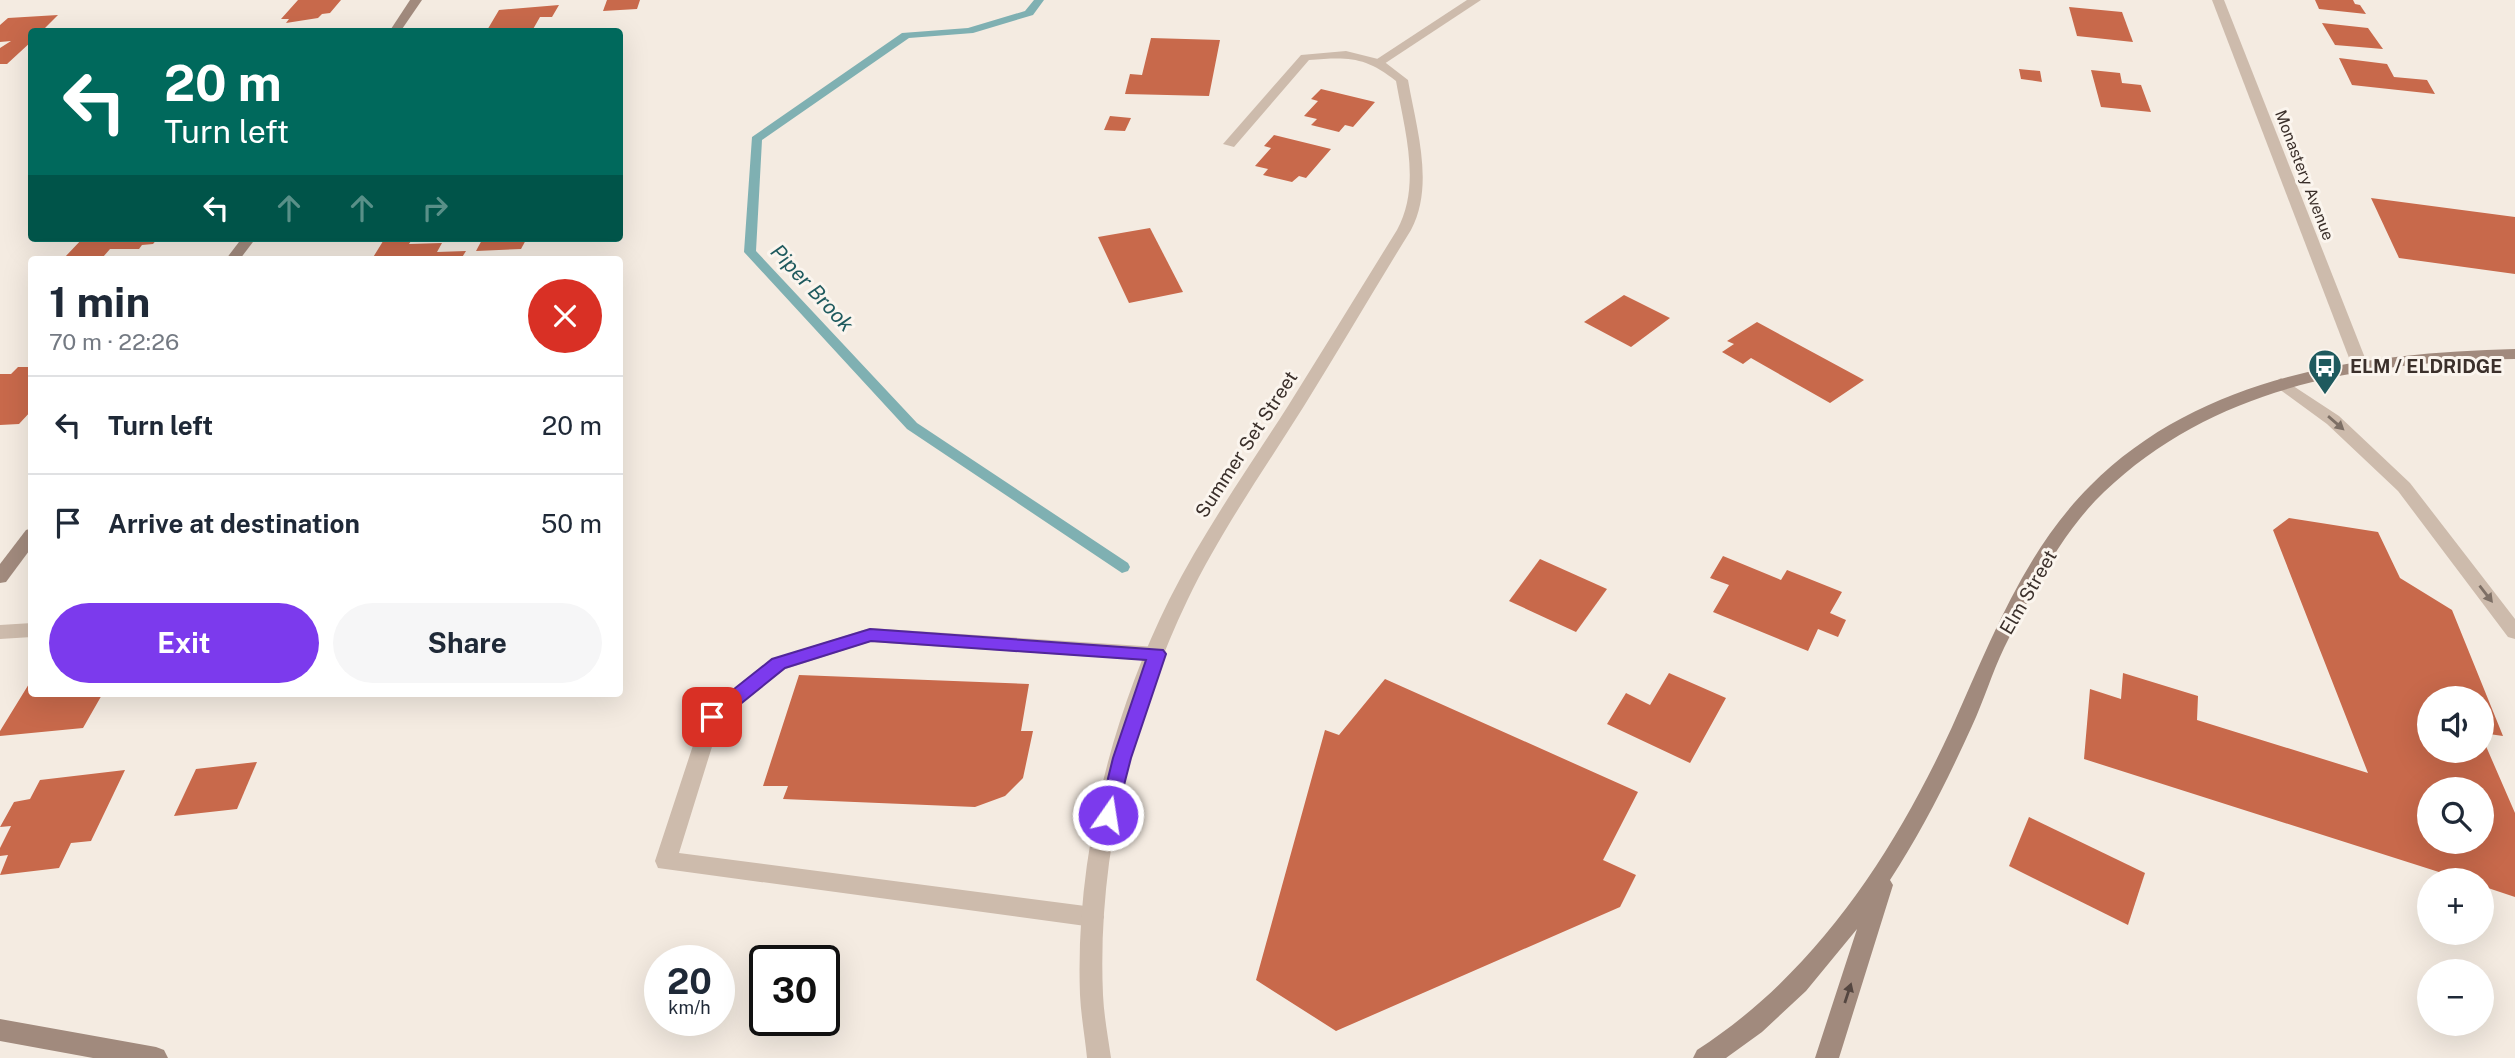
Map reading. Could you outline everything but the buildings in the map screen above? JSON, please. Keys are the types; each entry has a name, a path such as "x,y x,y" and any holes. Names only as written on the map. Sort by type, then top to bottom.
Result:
{"main road":[{"path":"397,28 416,0"},
{"path":"235,256 246,242"},
{"name":"Elm Street","path":"1705,1058 1785,997 1843,932 1888,865 1926,801 1963,724 1993,652 2026,589 2095,491 2137,453 2180,425 2228,401 2281,383 2359,363 2434,356 2515,354"},
{"path":"0,577 28,540"},
{"path":"1827,1058 1888,865"},
{"path":"0,1030 156,1058"}],"street":[{"path":"1229,144 1305,57 1343,53 1381,61 1475,0"},
{"name":"Monastery Avenue","path":"2218,0 2359,363"},
{"name":"Summer Set Street","path":"1099,1058 1091,984 1096,875 1119,770 1157,654 1205,549 1336,341 1412,214 1417,185 1402,80 1381,61"},
{"path":"2281,383 2333,420 2404,487 2515,632"},
{"path":"0,632 28,630"},
{"path":"1093,917 666,860 712,717 778,664 870,635 1157,654"}],"waterway":[{"name":"Piper Brook","path":"1039,0 1029,13 969,31 906,35 756,139 750,252 912,426 1122,567"}],"place":[{"name":"ELM / ELDRIDGE","path":"2325,396"}],"route":[{"path":"712,717 778,664 870,635 1157,654 1122,758 1108,815"}]}
